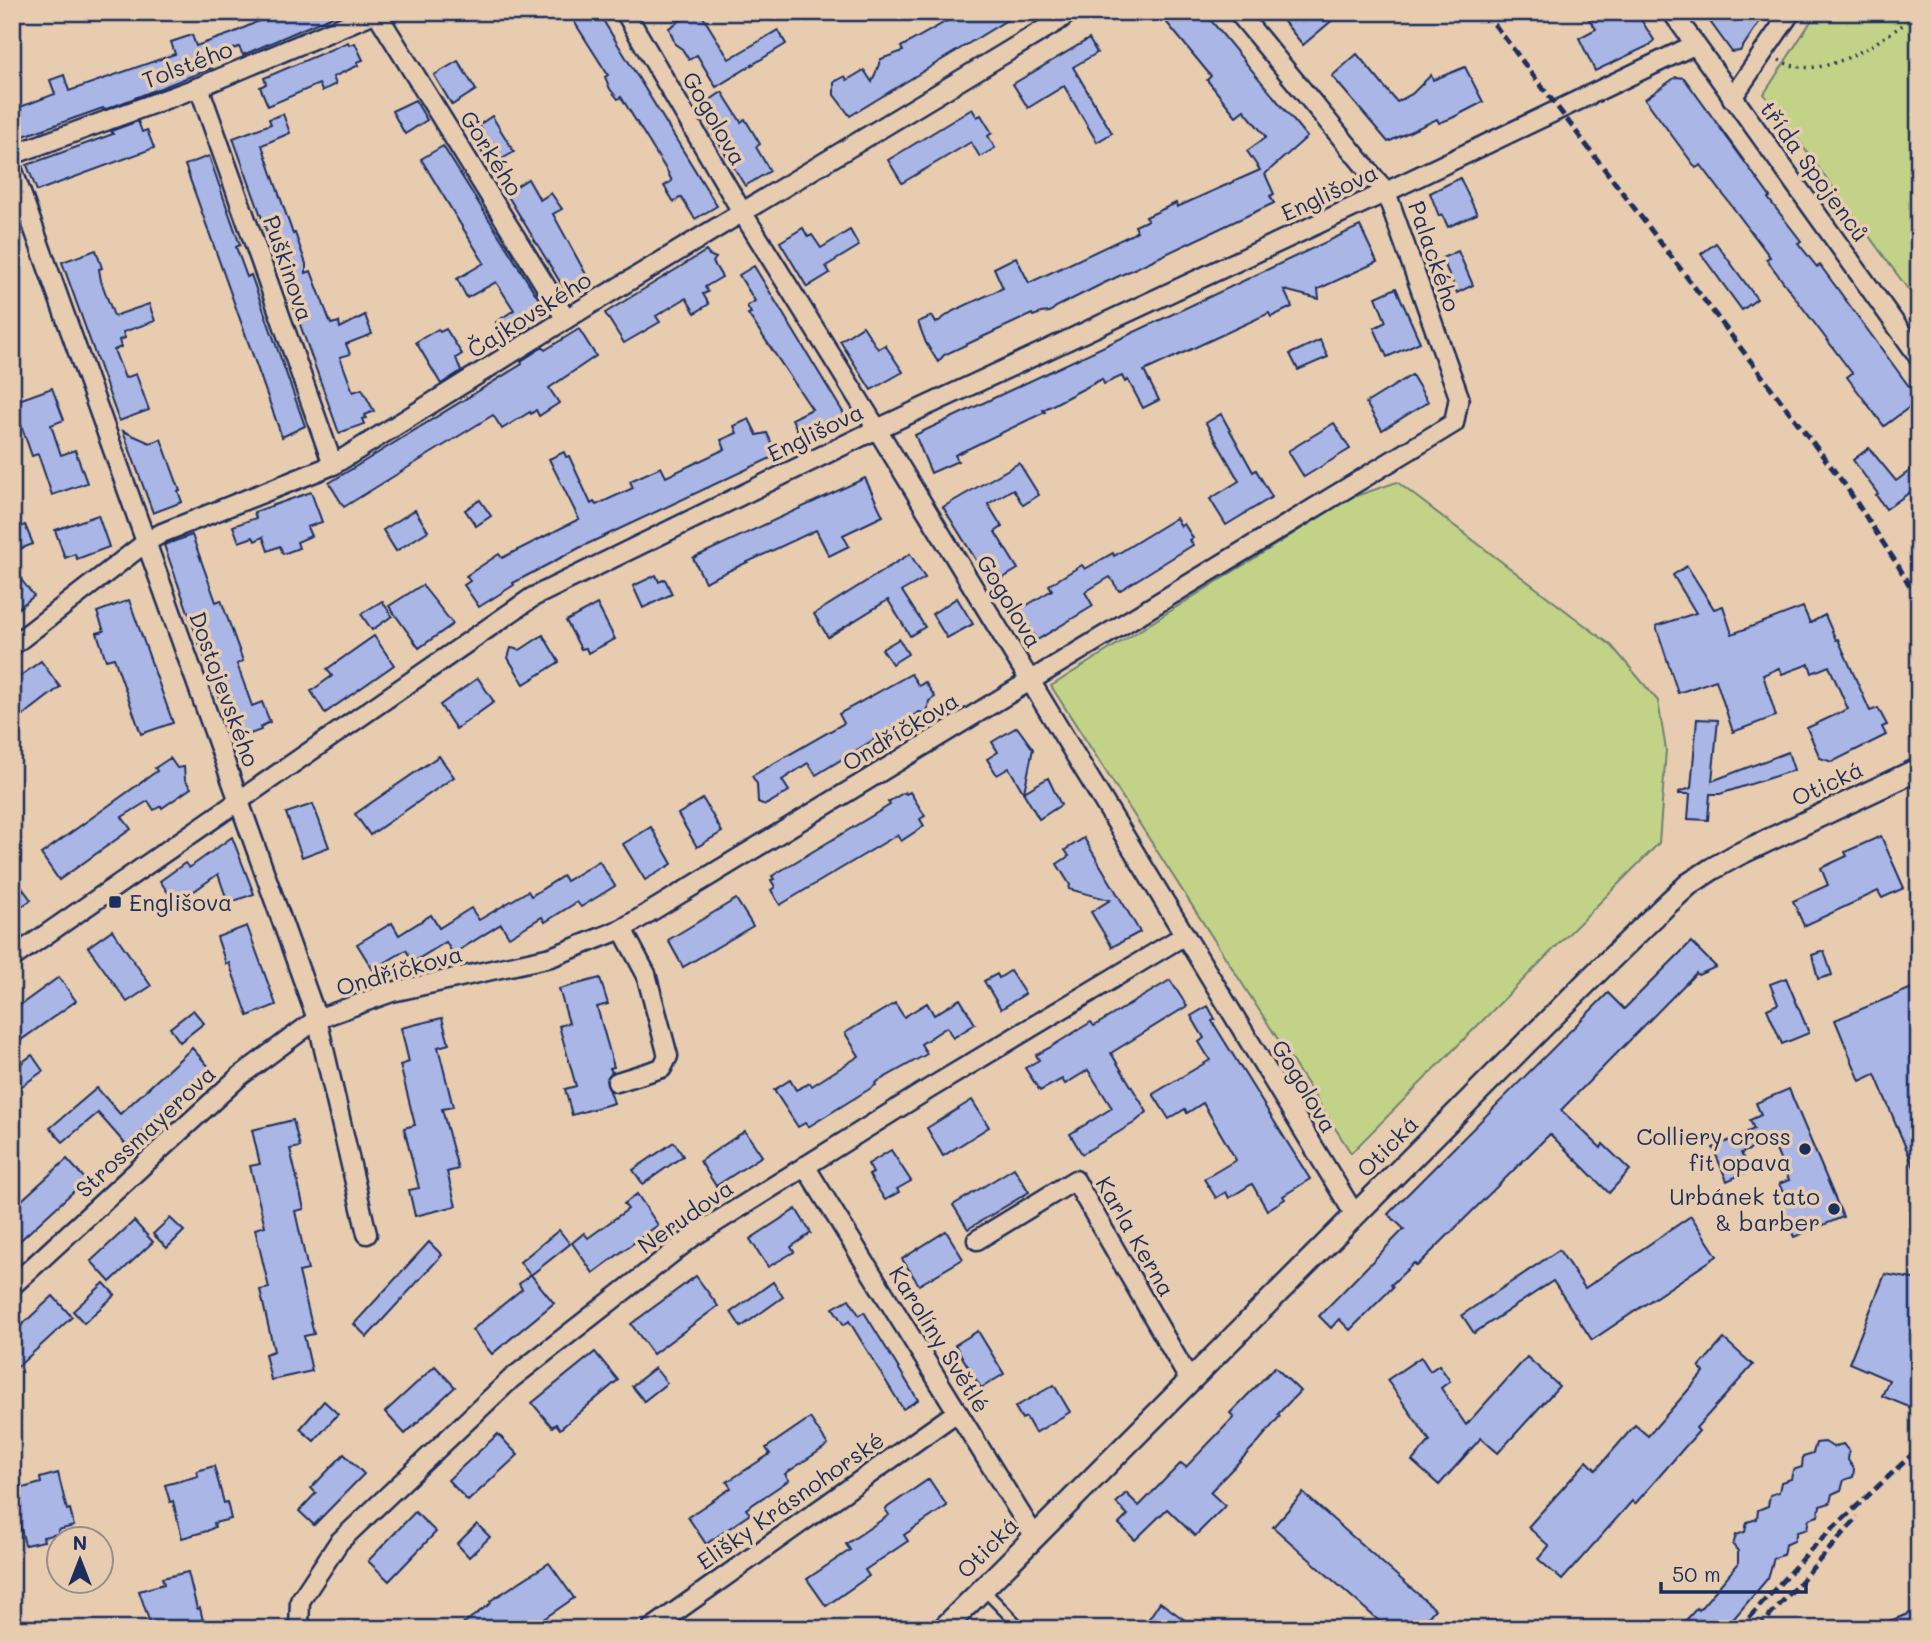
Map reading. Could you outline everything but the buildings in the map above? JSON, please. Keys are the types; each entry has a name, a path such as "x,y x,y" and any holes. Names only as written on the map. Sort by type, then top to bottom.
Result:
{"street":[{"name":"Tolstého","path":"12,155 199,87 376,12"},
{"name":"Gorkého","path":"376,12 566,319"},
{"name":"Čajkovského","path":"12,646 145,543 162,533 333,465 566,319 1069,12"},
{"name":"Palackého","path":"1238,12 1386,192 1459,397"},
{"name":"třída Spojenců","path":"1672,12 1919,357"},
{"path":"1732,98 1791,12"},
{"name":"Gogolova","path":"628,13 741,212 877,429 1355,1215"},
{"name":"Englišova","path":"12,958 533,597 877,429 1386,192 1694,44"},
{"name":"Puškinova","path":"199,87 333,465"},
{"name":"Dostojevského","path":"12,168 317,1019 367,1234"},
{"name":"Ondříčkova","path":"317,1019 392,992 551,957 622,929 1454,423 1459,397"},
{"name":"Otická","path":"943,1629 1689,884 1737,855 1919,769"},
{"path":"617,1082 662,1068 668,1056 646,974 622,929"},
{"name":"Nerudova","path":"299,1629 300,1601 339,1542 511,1379 694,1236 1185,934"},
{"name":"Strossmayerova","path":"12,1286 240,1076 317,1019"},
{"name":"Karolíny Světlé","path":"805,1166 1035,1537"},
{"name":"Karla Kerna","path":"977,1240 1075,1180 1190,1381"},
{"name":"Elišky Krásnohorské","path":"651,1629 957,1412"}],"lane":[{"path":"983,1589 1022,1629"}],"path":[{"path":"1765,52 1788,65 1822,67 1860,53 1919,14"}],"green space":[{"path":"1817,12 1919,12 1919,304 1764,94"},
{"path":"1397,482 1612,646 1658,701 1666,750 1659,843 1351,1153 1051,686 1350,498"}],"railway":[{"path":"1485,12 1845,485 1919,602"},
{"path":"1739,1629 1811,1549 1919,1448"},
{"path":"1758,1629 1858,1517"}],"place":[{"name":"Englišova","path":"115,902"},
{"name":"Colliery cross fit opava","path":"1805,1149"},
{"name":"Urbánek tato & barber","path":"1834,1209"}]}
